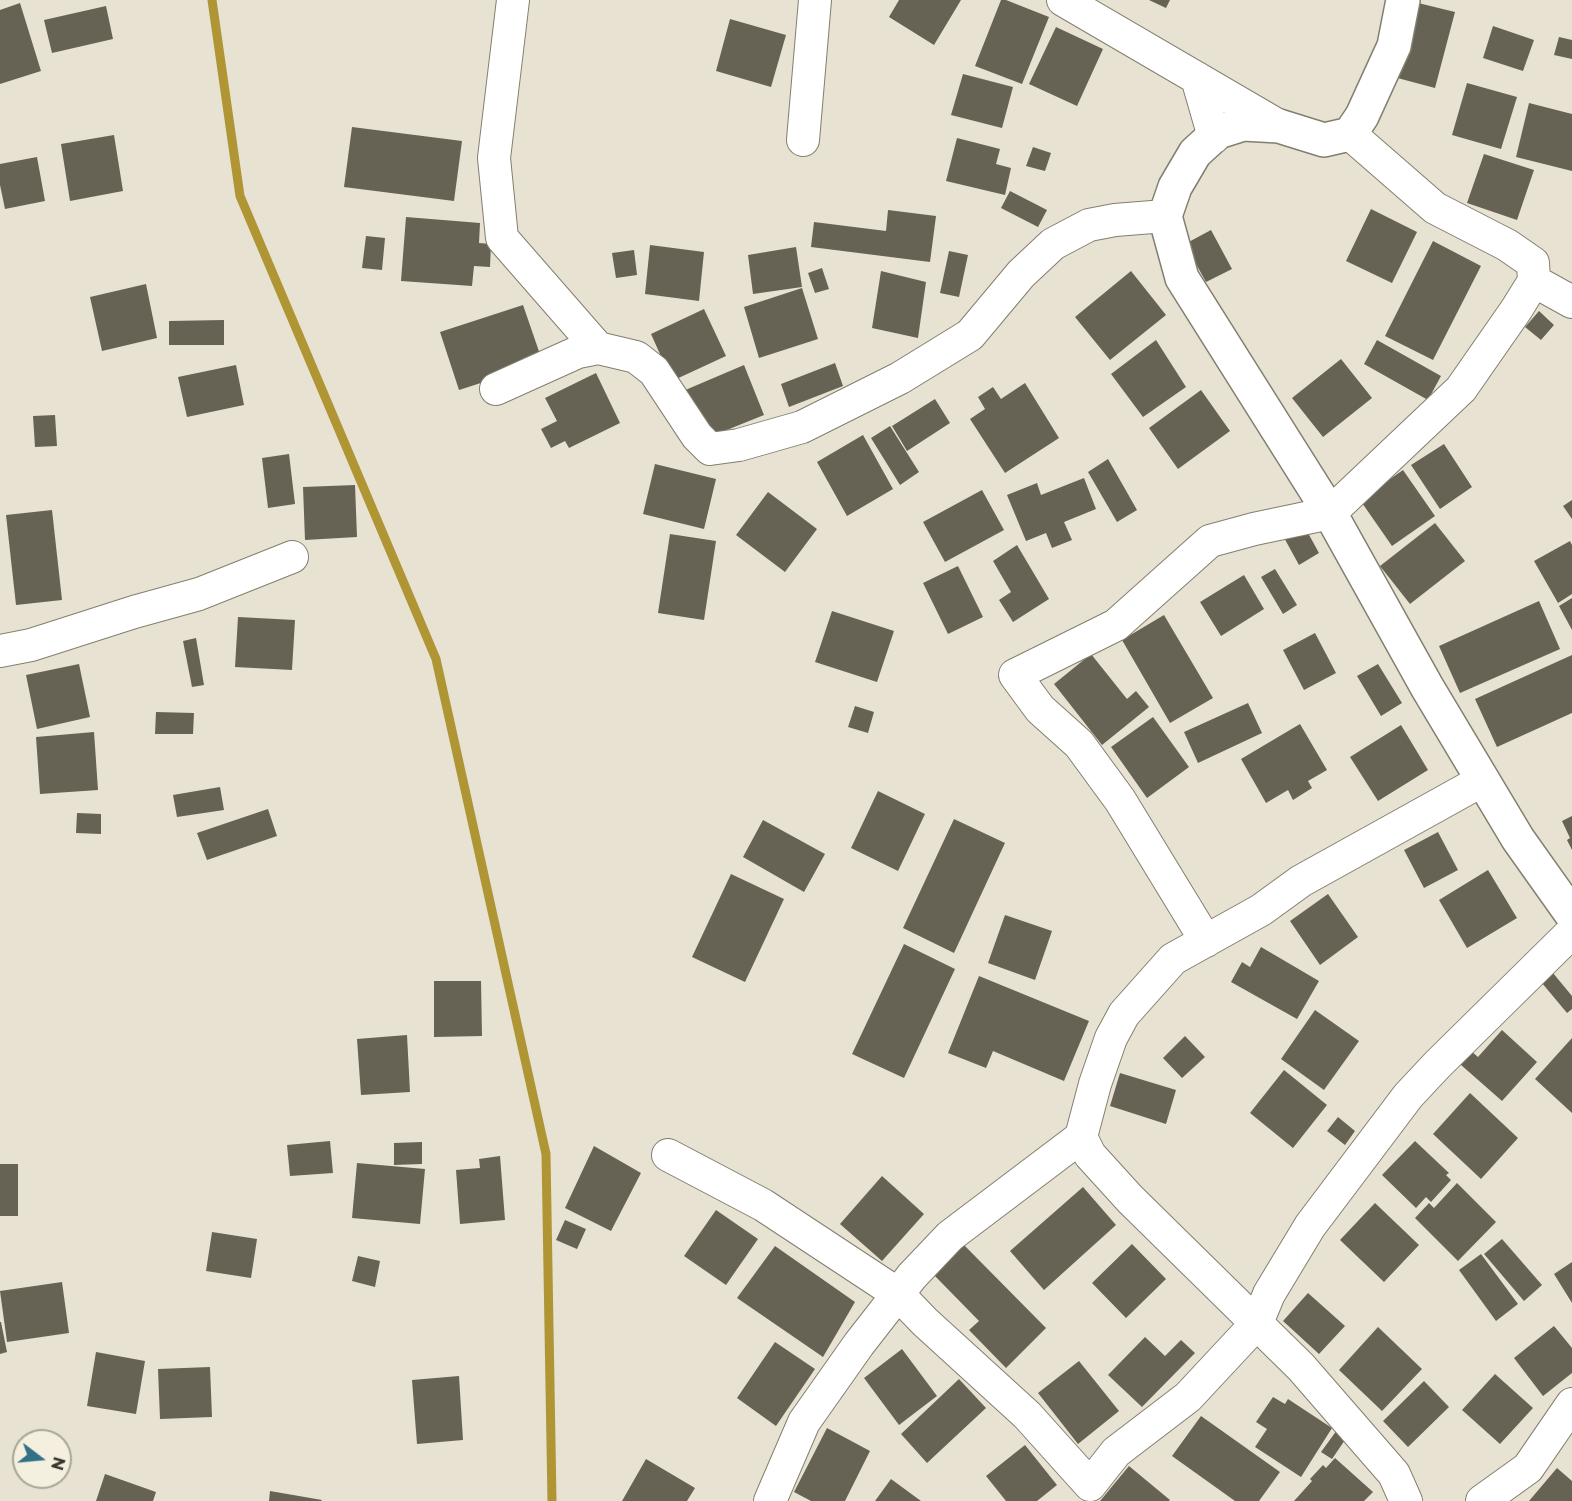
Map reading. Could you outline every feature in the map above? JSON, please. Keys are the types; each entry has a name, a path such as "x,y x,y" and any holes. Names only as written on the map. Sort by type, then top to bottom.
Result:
{"street":[{"path":"513,0 494,158 502,238 598,348"},
{"path":"803,140 816,0"},
{"path":"1063,0 1279,126 1324,140 1350,134 1362,116 1394,46 1403,0"},
{"path":"1197,78 1214,137"},
{"path":"1279,126 1244,124 1218,132 1195,153 1175,187 1165,216 1182,278 1330,513 1427,687 1518,839 1572,915"},
{"path":"1206,941 1120,800 1079,744 1040,709 1015,675 1116,625 1210,541 1330,513 1461,389 1534,281 1533,263 1507,245 1435,208 1350,134"},
{"path":"496,389 578,352 598,348 636,357 654,371 697,436 710,449 739,445 802,427 900,378 970,335 1021,274 1053,244 1062,239 1089,225 1115,220 1165,216"},
{"path":"1534,281 1572,302"},
{"path":"0,651 31,645 134,612 200,594 292,557"},
{"path":"1406,1501 1394,1474 1300,1366 1131,1199 1090,1155 1082,1137 1095,1084 1111,1038 1124,1014 1173,959 1261,910 1301,881 1483,780"},
{"path":"668,1155 763,1205 898,1294 925,1322 1027,1415 1090,1485 1116,1452 1188,1397 1257,1323 1269,1294 1310,1227 1408,1096 1572,932"},
{"path":"770,1501 804,1422 853,1352 912,1276 950,1236 1082,1137"},
{"path":"1482,1501 1528,1468 1572,1404"}],"building":[{"path":"899,0 961,0 934,45 889,17"},
{"path":"1001,0 1049,17 1022,84 975,66"},
{"path":"1149,0 1170,0 1166,8"},
{"path":"1410,1 1455,12 1435,88 1390,76"},
{"path":"20,3 41,71 0,84 0,10"},
{"path":"106,6 113,39 52,53 44,20"},
{"path":"730,19 786,35 771,87 716,71"},
{"path":"1493,26 1534,40 1523,71 1483,58"},
{"path":"1056,27 1103,49 1077,106 1029,84"},
{"path":"1559,37 1572,40 1572,59 1554,55"},
{"path":"963,74 1013,87 1002,128 951,115"},
{"path":"1467,83 1517,97 1501,149 1452,135"},
{"path":"1529,103 1572,114 1572,171 1516,157"},
{"path":"352,127 462,141 454,201 344,187"},
{"path":"114,135 123,191 70,201 61,144"},
{"path":"957,138 1000,149 996,164 1011,168 1005,195 946,181"},
{"path":"1033,147 1051,153 1045,171 1026,166"},
{"path":"1484,154 1534,170 1517,220 1467,203"},
{"path":"37,157 45,201 5,209 0,185 0,164"},
{"path":"1010,191 1047,210 1038,227 1001,208"},
{"path":"1371,209 1417,232 1392,283 1346,261"},
{"path":"888,210 936,216 930,262 811,247 814,222 886,231"},
{"path":"406,217 480,223 479,243 491,244 490,267 474,266 472,286 401,281"},
{"path":"1211,230 1232,269 1206,282 1185,244"},
{"path":"366,236 385,238 382,270 362,268"},
{"path":"1433,241 1481,266 1433,360 1385,336"},
{"path":"650,245 704,252 699,301 645,294"},
{"path":"796,247 802,287 753,294 748,255"},
{"path":"634,250 637,275 616,278 612,253"},
{"path":"949,251 968,255 959,297 940,293"},
{"path":"822,268 829,289 815,293 808,273"},
{"path":"881,271 926,282 918,338 872,328"},
{"path":"1131,271 1166,315 1110,360 1075,317"},
{"path":"146,284 157,338 102,351 90,297"},
{"path":"802,288 818,339 759,358 744,307"},
{"path":"523,305 543,363 459,390 440,332"},
{"path":"704,309 726,356 672,381 651,334"},
{"path":"1539,311 1554,325 1541,340 1525,327"},
{"path":"224,320 224,345 169,345 169,321"},
{"path":"1156,340 1186,387 1143,417 1111,374"},
{"path":"1377,340 1441,376 1428,400 1364,364"},
{"path":"1341,359 1372,398 1323,437 1292,398"},
{"path":"835,363 843,386 789,407 781,384"},
{"path":"236,365 244,405 187,417 178,377"},
{"path":"744,365 764,415 702,440 683,391"},
{"path":"596,373 620,423 569,448 565,441 551,448 541,429 557,421 545,398"},
{"path":"1025,383 1059,438 1005,473 970,419 985,409 978,397 993,387 1001,399"},
{"path":"1201,390 1230,431 1178,469 1149,428"},
{"path":"935,399 950,423 907,451 892,426"},
{"path":"55,415 57,446 35,447 33,416"},
{"path":"890,426 919,472 900,485 871,438"},
{"path":"863,435 893,489 847,516 817,462"},
{"path":"1444,444 1472,487 1440,509 1411,465"},
{"path":"289,454 295,504 268,508 262,458"},
{"path":"1108,459 1137,510 1117,522 1088,472"},
{"path":"655,464 716,479 704,529 643,514"},
{"path":"1403,470 1435,516 1392,546 1360,500"},
{"path":"1084,478 1096,509 1064,522 1072,540 1052,548 1046,533 1026,541 1007,495 1037,483 1041,495"},
{"path":"355,485 357,537 305,540 303,487"},
{"path":"982,490 1004,530 945,562 923,522"},
{"path":"768,492 817,529 785,572 736,535"},
{"path":"1572,500 1572,519 1563,506"},
{"path":"52,510 62,600 16,605 6,515"},
{"path":"1302,522 1319,553 1299,565 1282,534"},
{"path":"1435,523 1465,561 1410,604 1380,566"},
{"path":"670,534 716,541 704,620 658,613"},
{"path":"1570,541 1572,545 1572,594 1558,603 1534,561"},
{"path":"1017,545 1049,599 1013,622 999,600 1011,592 993,561"},
{"path":"958,566 983,617 948,634 923,583"},
{"path":"1275,569 1297,605 1283,614 1261,577"},
{"path":"1244,575 1264,609 1221,636 1200,602"},
{"path":"1572,598 1572,630 1559,606"},
{"path":"1539,601 1560,649 1460,693 1439,646"},
{"path":"832,611 894,631 877,682 815,662"},
{"path":"1164,615 1213,698 1170,723 1122,640"},
{"path":"238,617 295,620 292,670 235,667"},
{"path":"1315,633 1336,673 1304,690 1283,650"},
{"path":"196,638 204,685 192,687 183,641"},
{"path":"1091,654 1127,699 1136,691 1149,707 1102,745 1054,684"},
{"path":"1572,655 1572,713 1497,747 1475,699"},
{"path":"79,664 90,717 37,729 26,675"},
{"path":"1378,664 1402,703 1381,716 1357,676"},
{"path":"1248,703 1262,733 1198,763 1184,732"},
{"path":"855,706 874,712 868,733 848,727"},
{"path":"156,712 194,713 193,734 155,734"},
{"path":"1153,717 1189,767 1147,798 1111,747"},
{"path":"1300,724 1327,770 1308,781 1312,788 1293,800 1288,790 1266,803 1241,759"},
{"path":"1401,725 1428,770 1378,801 1350,757"},
{"path":"94,732 98,790 40,794 36,737"},
{"path":"220,787 224,810 177,817 173,795"},
{"path":"878,791 925,814 898,871 851,848"},
{"path":"268,809 277,836 207,860 197,833"},
{"path":"77,813 101,814 101,834 76,833"},
{"path":"1572,816 1572,850 1567,840 1570,838 1562,821"},
{"path":"954,819 1005,843 954,953 903,928"},
{"path":"763,820 825,854 804,892 743,857"},
{"path":"1438,832 1458,870 1424,888 1404,850"},
{"path":"1488,870 1517,918 1467,948 1439,900"},
{"path":"731,874 784,899 745,982 692,957"},
{"path":"1328,894 1358,937 1320,965 1290,921"},
{"path":"1005,915 1052,931 1035,980 988,963"},
{"path":"904,944 955,969 904,1078 852,1054"},
{"path":"1261,947 1319,981 1297,1019 1231,982 1242,962 1250,967"},
{"path":"1548,967 1572,996 1572,1009 1567,1013 1537,977"},
{"path":"979,976 1089,1021 1064,1081 993,1051 986,1068 948,1053"},
{"path":"434,981 481,981 482,1036 434,1037"},
{"path":"1315,1010 1359,1041 1324,1090 1281,1059"},
{"path":"1502,1030 1537,1062 1502,1101 1452,1057 1464,1045 1478,1057"},
{"path":"407,1035 410,1092 361,1095 357,1039"},
{"path":"1185,1036 1205,1057 1182,1078 1163,1058"},
{"path":"1572,1038 1572,1113 1535,1079"},
{"path":"1284,1070 1327,1105 1293,1148 1250,1113"},
{"path":"1120,1073 1176,1090 1166,1124 1110,1106"},
{"path":"1470,1093 1518,1138 1481,1179 1433,1134"},
{"path":"1338,1117 1355,1131 1345,1145 1327,1131"},
{"path":"330,1141 333,1173 290,1176 287,1145"},
{"path":"1415,1141 1449,1173 1446,1175 1451,1180 1431,1202 1426,1197 1416,1208 1382,1175"},
{"path":"422,1142 422,1164 394,1165 394,1143"},
{"path":"594,1146 641,1173 611,1231 565,1208"},
{"path":"500,1156 505,1220 460,1224 456,1170 480,1168 479,1159"},
{"path":"357,1163 425,1169 420,1224 352,1218"},
{"path":"0,1164 18,1164 18,1216 0,1216"},
{"path":"882,1176 924,1214 882,1261 840,1224"},
{"path":"1457,1183 1496,1222 1458,1261 1415,1218 1429,1203 1434,1208"},
{"path":"1083,1187 1116,1225 1044,1290 1010,1251"},
{"path":"1375,1203 1419,1245 1384,1282 1340,1240"},
{"path":"716,1210 758,1239 726,1285 684,1256"},
{"path":"565,1220 586,1229 577,1249 556,1240"},
{"path":"212,1232 257,1239 251,1278 206,1271"},
{"path":"1502,1239 1542,1285 1524,1301 1484,1254"},
{"path":"1132,1244 1166,1279 1126,1318 1092,1283"},
{"path":"964,1245 1046,1328 1006,1368 969,1330 979,1321 934,1275"},
{"path":"775,1246 855,1302 823,1357 737,1298"},
{"path":"1481,1254 1518,1304 1496,1321 1459,1270"},
{"path":"358,1256 380,1261 375,1287 352,1281"},
{"path":"1572,1262 1572,1303 1554,1274"},
{"path":"62,1282 69,1333 7,1342 0,1291"},
{"path":"1308,1293 1345,1326 1319,1354 1283,1321"},
{"path":"0,1322 7,1352 0,1354"},
{"path":"1554,1326 1572,1348 1572,1373 1543,1396 1514,1358"},
{"path":"1378,1327 1422,1369 1382,1411 1339,1370"},
{"path":"1145,1337 1165,1356 1181,1340 1195,1353 1142,1407 1108,1375"},
{"path":"775,1342 815,1369 776,1426 737,1398"},
{"path":"902,1349 937,1396 899,1425 864,1378"},
{"path":"96,1352 145,1361 136,1414 87,1406"},
{"path":"1079,1361 1119,1411 1078,1444 1038,1393"},
{"path":"210,1367 212,1417 160,1419 158,1369"},
{"path":"1495,1374 1533,1408 1500,1444 1462,1410"},
{"path":"459,1376 463,1440 417,1444 412,1380"},
{"path":"959,1379 986,1408 927,1463 901,1434"},
{"path":"1424,1381 1449,1407 1408,1447 1383,1421"},
{"path":"1273,1397 1285,1404 1288,1399 1332,1428 1301,1477 1255,1447 1267,1429 1256,1422"},
{"path":"1201,1416 1280,1472 1259,1501 1235,1501 1172,1456"},
{"path":"827,1428 870,1451 845,1501 811,1501 794,1492"},
{"path":"1337,1430 1347,1437 1332,1459 1321,1452"},
{"path":"1025,1445 1057,1485 1037,1501 1006,1501 986,1476"},
{"path":"1335,1458 1373,1492 1364,1501 1294,1501 1323,1465 1326,1468"},
{"path":"646,1459 695,1488 687,1501 622,1501"},
{"path":"1129,1466 1170,1500 1100,1501"},
{"path":"1557,1468 1572,1481 1572,1501 1529,1501"},
{"path":"105,1474 156,1492 153,1501 96,1501"},
{"path":"891,1479 921,1501 875,1501"},
{"path":"270,1491 322,1500 269,1501"}],"waterway":[{"path":"212,0 240,196 436,659 546,1154 552,1501"}]}
